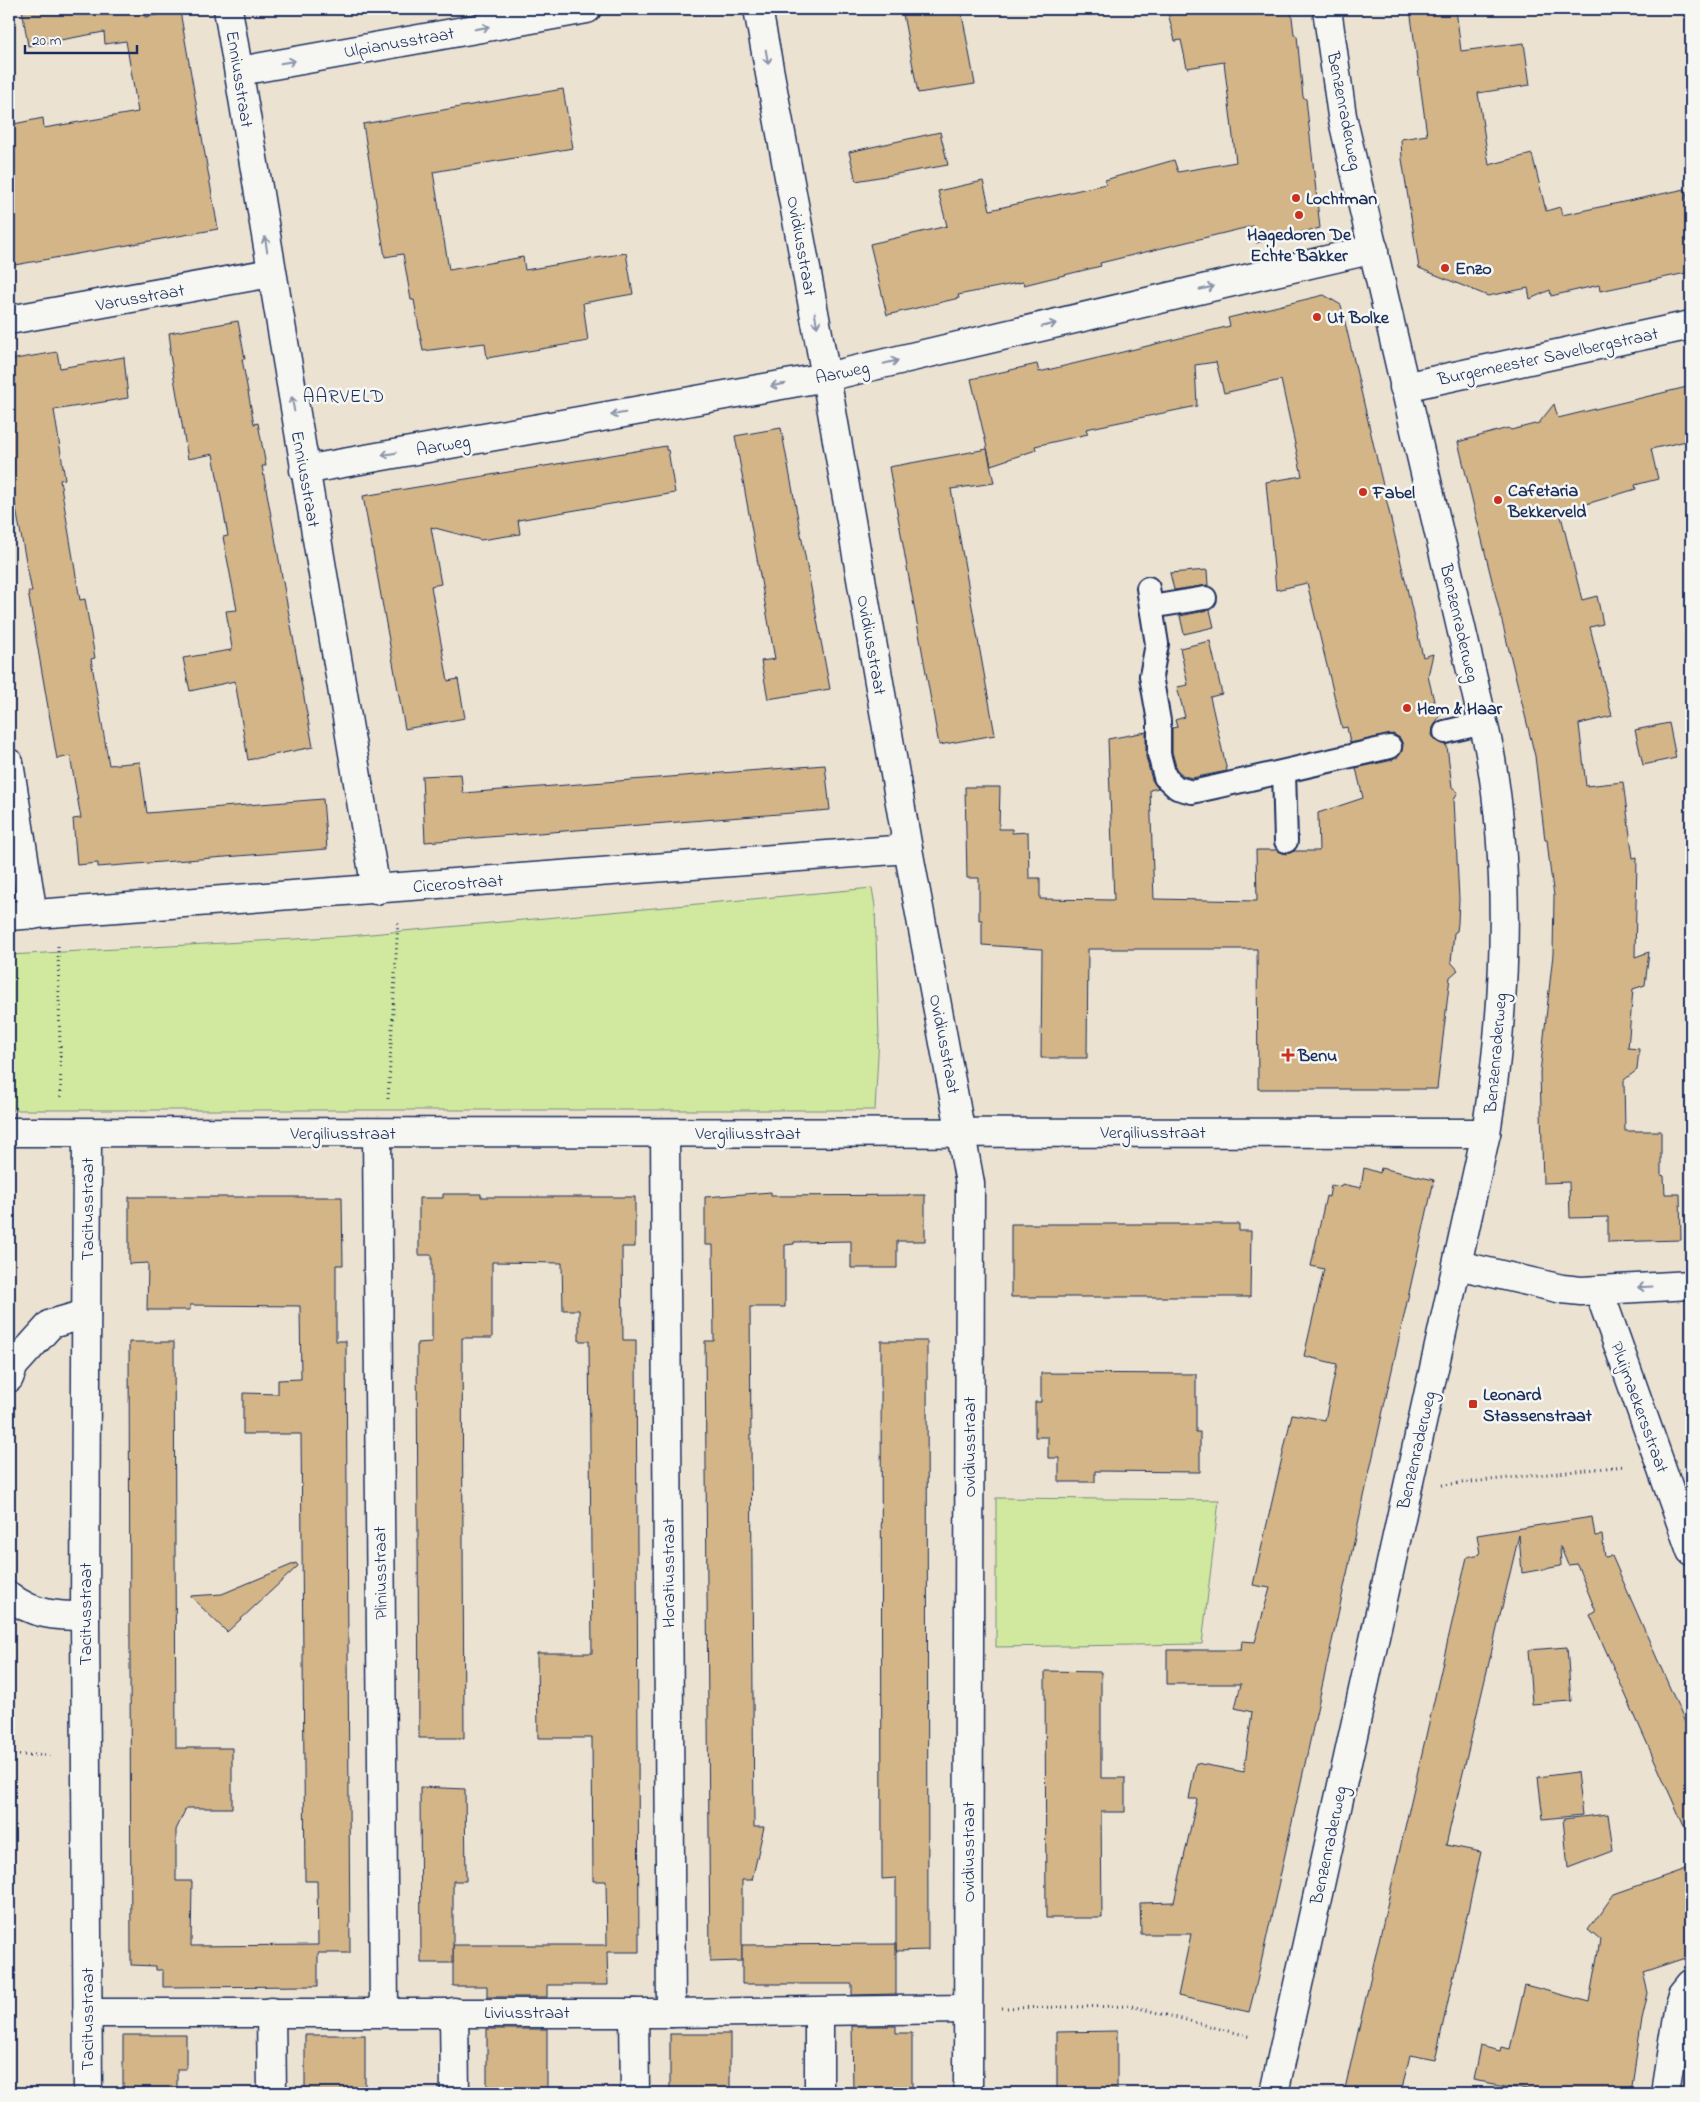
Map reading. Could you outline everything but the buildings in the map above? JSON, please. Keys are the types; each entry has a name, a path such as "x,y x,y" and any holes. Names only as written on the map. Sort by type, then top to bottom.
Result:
{"street":[{"name":"Enniusstraat","path":"228,9 240,71 304,470 388,889"},
{"name":"Ulpianusstraat","path":"240,71 588,9"},
{"name":"Ovidiusstraat","path":"758,9 826,377 908,849 970,1184 968,2093"},
{"name":"Benzenraderweg","path":"1274,2093 1486,1133 1496,1075 1503,891 1498,796 1374,248 1342,116 1327,9"},
{"name":"Aarweg","path":"304,470 826,377 1374,248"},
{"name":"Varusstraat","path":"9,320 271,273"},
{"name":"Burgemeester Savelbergstraat","path":"1404,387 1691,325"},
{"path":"9,763 33,914"},
{"name":"Cicerostraat","path":"33,914 908,849"},
{"name":"Vergiliusstraat","path":"9,1132 665,1134 961,1131 1486,1133"},
{"name":"Tacitusstraat","path":"75,1133 86,1314 85,1616 88,2093"},
{"name":"Pliniusstraat","path":"381,1133 384,2012"},
{"name":"Horatiusstraat","path":"665,1134 671,2013"},
{"path":"1458,1265 1562,1289 1599,1291 1691,1285"},
{"name":"Pluijmaekersstraat","path":"1599,1291 1691,1551"},
{"path":"9,1378 14,1365 51,1324 86,1314"},
{"path":"9,1596 27,1609 47,1616 85,1616"},
{"path":"1666,2093 1681,2068 1680,2004 1683,1994 1691,1984"},
{"name":"Liviusstraat","path":"87,2013 671,2013 967,2009"},
{"path":"271,2012 272,2093"},
{"path":"454,2012 455,2093"},
{"path":"819,2012 819,2093"},
{"path":"634,2013 635,2093"}],"lane":[{"path":"1205,598 1149,598 1157,644 1152,676 1160,721 1160,754 1165,777 1177,788 1192,792 1390,747"},
{"path":"1445,732 1483,724"},
{"path":"1284,772 1286,841"}],"path":[{"path":"381,1133 388,889"},
{"path":"33,914 75,1133"},
{"path":"1407,1489 1660,1463"},
{"path":"9,1755 86,1755"},
{"path":"967,2009 1131,2006 1284,2046"}],"green space":[{"path":"872,888 875,906 879,1036 875,1110 9,1110 9,955 349,936"},
{"path":"996,1498 1219,1500 1202,1644 996,1647"}],"place":[{"name":"Lochtman","path":"1296,198"},
{"name":"Hagedoren De Echte Bakker","path":"1299,215"},
{"name":"Enzo","path":"1445,268"},
{"name":"Ut Bolke","path":"1317,317"},
{"name":"Fabel","path":"1363,492"},
{"name":"Cafetaria Bekkerveld","path":"1498,500"},
{"name":"Hem & Haar","path":"1407,708"},
{"name":"Benu","path":"1288,1055"},
{"name":"Leonard Stassenstraat","path":"1473,1404"}],"district":[{"name":"AARVELD","path":"344,395"}]}
